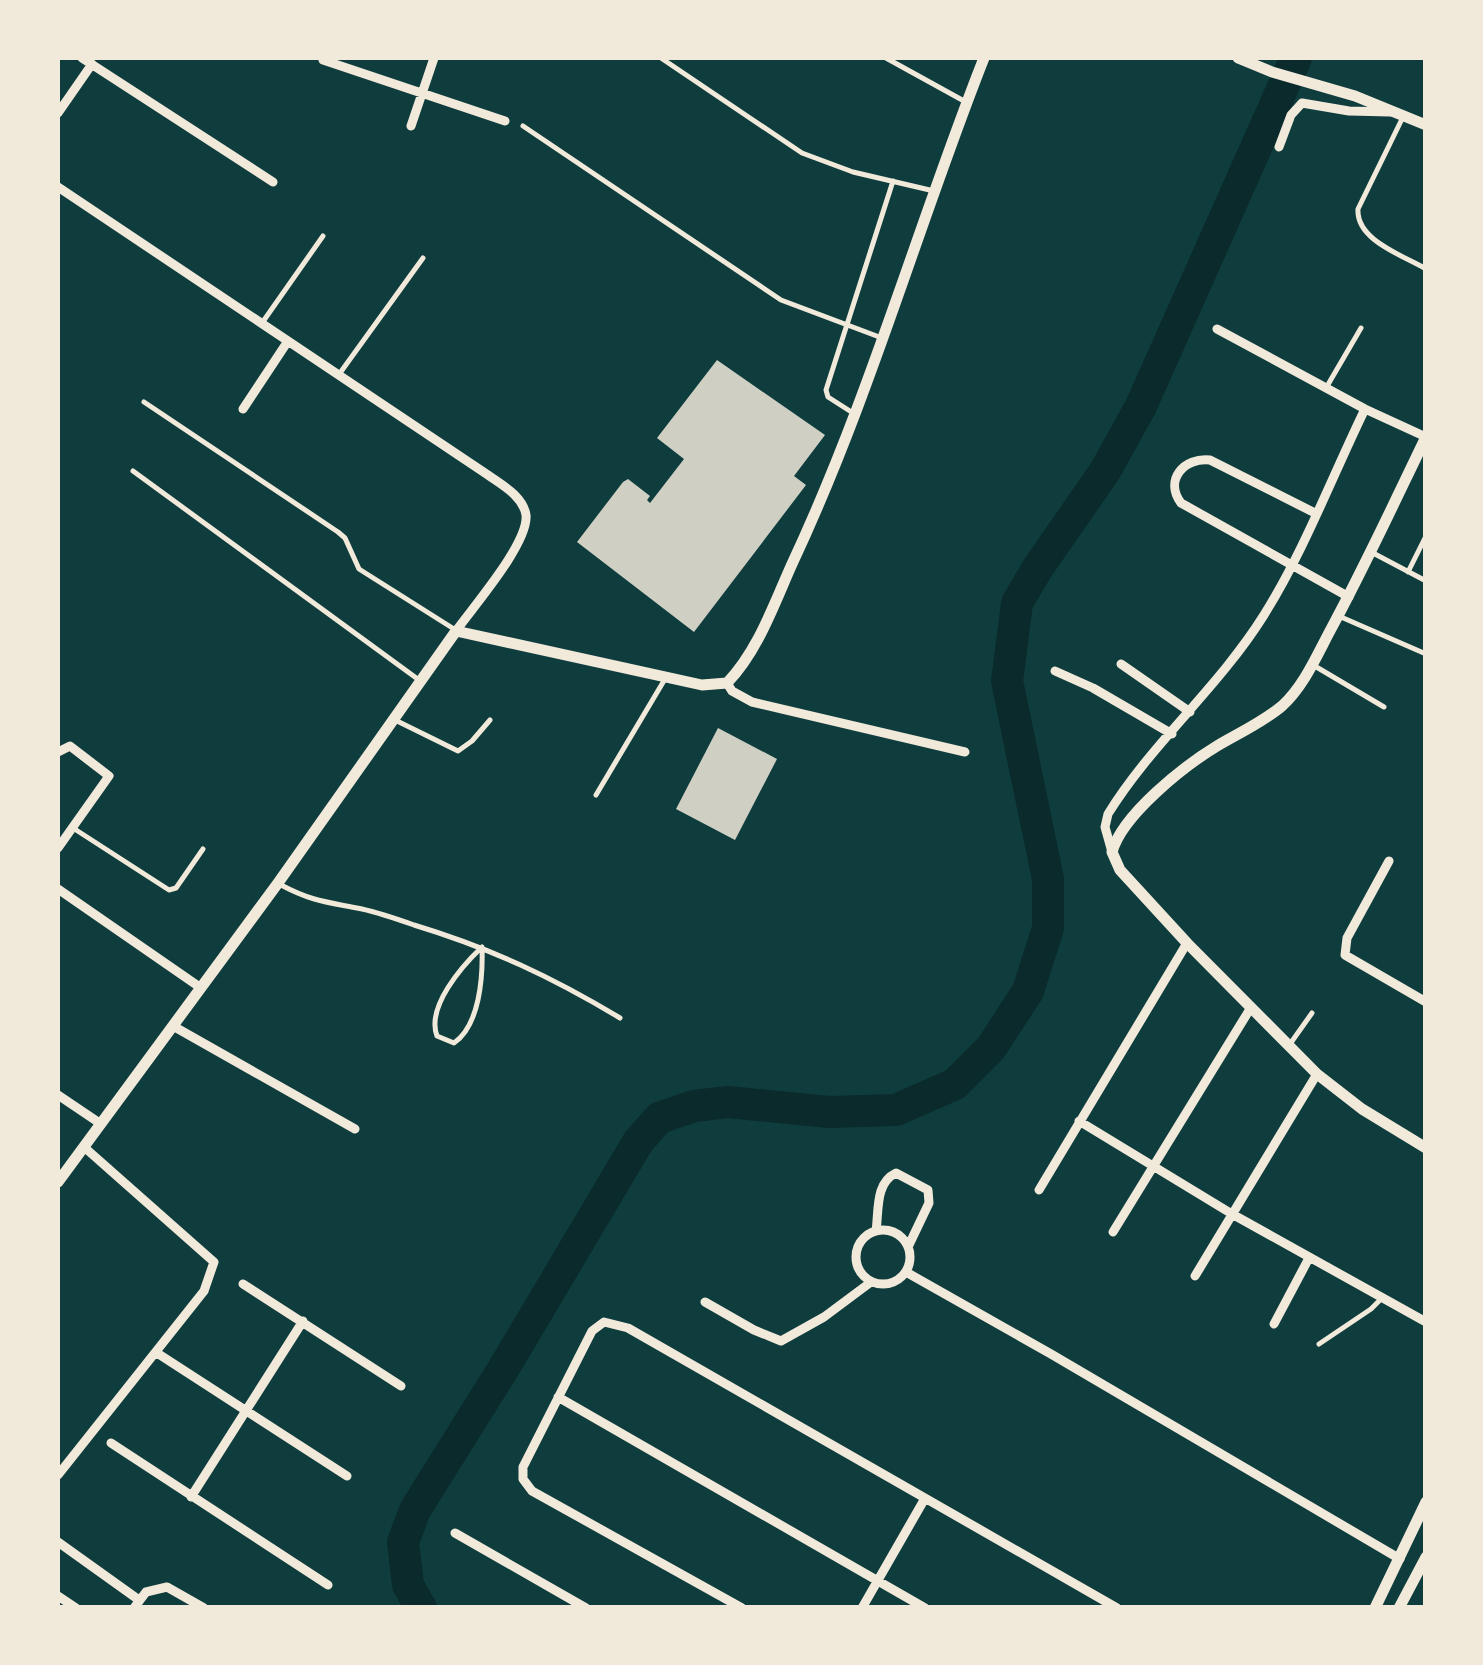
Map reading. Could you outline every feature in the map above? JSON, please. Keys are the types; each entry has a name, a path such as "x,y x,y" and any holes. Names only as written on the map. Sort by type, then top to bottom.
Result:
{"street":[{"path":"82,58 274,182"},
{"path":"411,126 434,58"},
{"path":"456,631 665,679 702,686 727,683 744,662 806,535 984,58"},
{"path":"1238,58 1355,96 1426,125"},
{"path":"324,60 505,121"},
{"path":"58,114 92,64"},
{"path":"1279,146 1292,115 1302,103 1398,114"},
{"path":"58,187 488,475 522,503 526,516 518,542 422,682 58,1182"},
{"path":"1112,852 1118,834 1166,785 1200,757 1283,705 1312,664 1338,616 1426,437 1217,330"},
{"path":"243,408 288,341"},
{"path":"1365,408 1264,616 1108,814 1104,827 1120,870 1288,1046 1362,1109 1426,1148"},
{"path":"1315,512 1210,460 1198,458 1186,463 1173,483 1180,503 1348,597"},
{"path":"1121,664 1190,712"},
{"path":"1056,672 1093,688 1172,734"},
{"path":"727,683 732,691 752,702 964,752"},
{"path":"58,752 70,746 108,776 58,848"},
{"path":"1389,861 1347,938 1345,956 1426,1002"},
{"path":"58,890 201,988"},
{"path":"1039,1190 1188,943"},
{"path":"1112,1232 1250,1008"},
{"path":"172,1026 355,1129"},
{"path":"1195,1276 1317,1074"},
{"path":"58,1095 102,1124"},
{"path":"1079,1122 1232,1214 1426,1322"},
{"path":"58,1475 204,1292 214,1262 84,1147"},
{"path":"876,1231 880,1190 886,1177 896,1173 919,1183 928,1190 929,1203 908,1246"},
{"path":"876,1231 898,1235 908,1246 910,1260 906,1272 886,1284 871,1282 863,1276 856,1259 861,1241 876,1231"},
{"path":"1274,1324 1309,1258"},
{"path":"906,1272 1400,1559"},
{"path":"704,1302 781,1342 824,1317 871,1282"},
{"path":"243,1284 401,1386"},
{"path":"191,1497 303,1321"},
{"path":"742,1608 532,1490 523,1478 523,1467 592,1331 604,1322 617,1324 1117,1608"},
{"path":"158,1353 347,1476"},
{"path":"558,1397 925,1608"},
{"path":"112,1443 328,1585"},
{"path":"862,1608 924,1500"},
{"path":"1374,1608 1426,1502"},
{"path":"455,1533 586,1608"},
{"path":"58,1542 136,1604 146,1592 166,1587 204,1608"},
{"path":"1399,1608 1426,1557"},
{"path":"58,1596 76,1608"}],"lane":[{"path":"661,58 802,153 853,172 934,191"},
{"path":"886,58 967,102"},
{"path":"1398,114 1358,209 1357,222 1365,233 1426,269"},
{"path":"523,126 781,300 882,338"},
{"path":"854,414 828,397 826,390 893,181"},
{"path":"262,324 324,236"},
{"path":"338,375 423,258"},
{"path":"1326,388 1361,328"},
{"path":"144,402 338,532 345,538 359,569 456,631"},
{"path":"132,471 422,682"},
{"path":"1408,572 1426,536"},
{"path":"1370,552 1426,581"},
{"path":"1338,616 1426,654"},
{"path":"1312,664 1384,707"},
{"path":"596,795 665,679"},
{"path":"395,720 458,751 490,720"},
{"path":"73,828 168,890 176,888 203,850"},
{"path":"278,884 305,898 361,908 482,947 532,968 620,1018"},
{"path":"482,947 481,992 464,1034 454,1042 446,1042 436,1036 434,1018 459,970 482,947"},
{"path":"1288,1046 1312,1013"},
{"path":"1320,1344 1380,1299"}],"building":[{"path":"717,360 825,435 794,476 806,485 694,632 577,542 623,482 628,479 650,496 650,503 684,459 657,438"},
{"path":"718,728 777,759 735,840 676,809"}],"waterway":[{"path":"421,1608 408,1585 403,1542 415,1510 638,1142 659,1118 694,1106 728,1102 829,1112 896,1110 955,1084 991,1048 1028,991 1048,928 1048,879 1007,681 1017,603 1105,471 1141,406 1296,58"}]}
